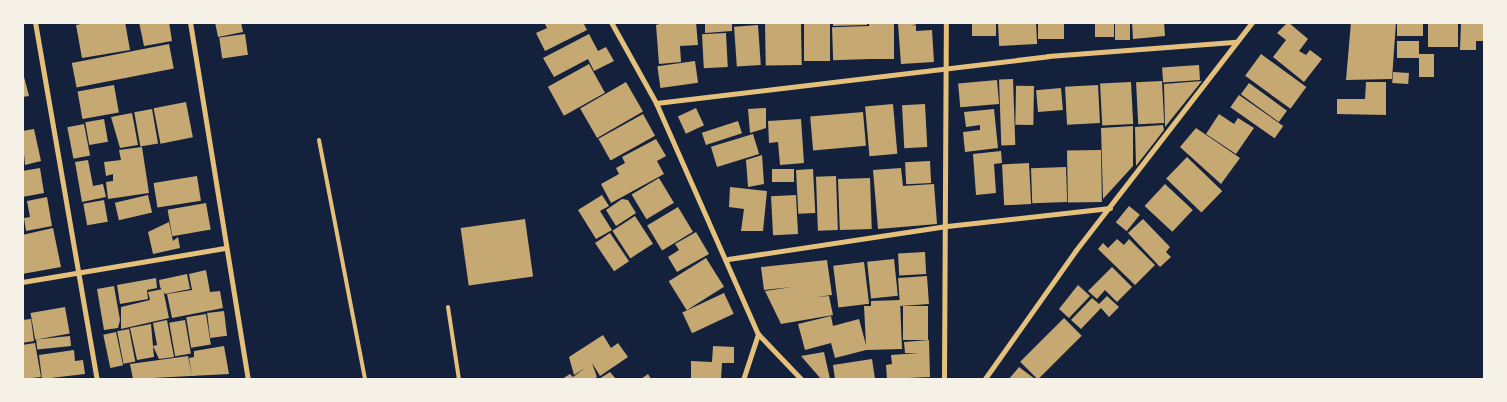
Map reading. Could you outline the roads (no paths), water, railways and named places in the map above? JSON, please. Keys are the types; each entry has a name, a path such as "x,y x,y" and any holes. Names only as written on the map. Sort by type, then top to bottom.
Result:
{"street":[{"path":"36,22 97,380"},
{"path":"190,22 248,380"},
{"path":"612,22 656,103 728,259 758,334 802,380"},
{"path":"944,380 946,22"},
{"path":"984,380 1110,208 1252,22"},
{"path":"656,103 947,68 1236,42"},
{"path":"728,259 946,226 1110,208"},
{"path":"22,282 80,274 226,248"},
{"path":"743,380 758,334"}],"lane":[{"path":"319,140 365,380"},
{"path":"448,307 459,380"}]}
